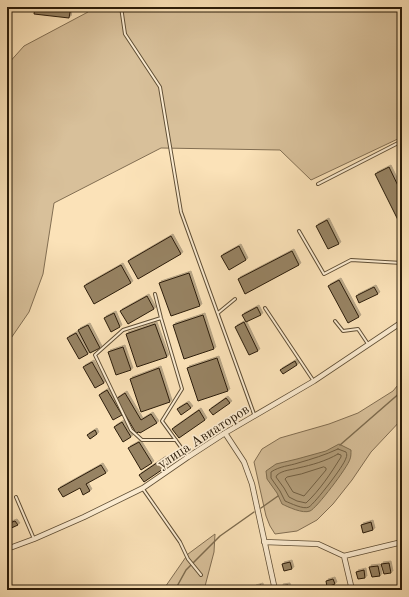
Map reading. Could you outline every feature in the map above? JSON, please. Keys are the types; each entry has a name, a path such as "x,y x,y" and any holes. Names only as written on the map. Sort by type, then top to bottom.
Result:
{"street":[{"name":"улица Авиаторов","path":"7,549 84,517 143,488 225,433 314,381 402,322"},
{"path":"225,433 244,462 252,484 274,590"},
{"path":"264,542 318,544 344,556 402,542"},
{"path":"344,556 352,590"}],"lane":[{"path":"121,7 125,34 160,86 181,212 255,416"},
{"path":"318,184 402,141"},
{"path":"299,232 324,274 351,260 402,262"},
{"path":"155,294 182,389 162,421 188,457"},
{"path":"218,313 235,299"},
{"path":"265,308 314,381"},
{"path":"161,318 124,330 95,355 131,430 142,440 176,440"},
{"path":"335,321 344,331 358,329 369,345"},
{"path":"143,488 180,542 188,559 201,575"},
{"path":"16,497 34,539"}],"shaded area":[{"path":"85,7 402,7 402,137 311,180 280,150 161,148 54,203 43,274 29,312 7,344 7,65 24,46 88,12"},
{"path":"402,380 402,419 371,452 333,504 317,520 297,531 275,534 266,516 254,462 262,449 280,438 329,424 358,413 393,391"},
{"path":"215,534 214,552 204,590 163,590 188,554"}],"water":[{"path":"339,444 351,450 348,463 325,496 313,509 304,512 282,504 277,493 267,479 266,471 276,464 326,451"}],"building":[{"path":"35,7 71,7 69,18 34,14"},
{"path":"389,167 402,194 402,228 375,174"},
{"path":"327,220 339,244 328,249 316,226"},
{"path":"171,236 181,254 138,279 128,261"},
{"path":"239,246 246,260 229,270 221,256"},
{"path":"292,251 299,265 245,294 238,279"},
{"path":"121,265 131,283 94,304 84,286"},
{"path":"189,273 200,306 171,316 159,283"},
{"path":"339,280 359,317 348,323 328,286"},
{"path":"374,287 378,294 359,303 356,296"},
{"path":"147,296 154,309 128,324 120,311"},
{"path":"257,307 261,315 246,322 242,315"},
{"path":"114,313 120,327 111,332 104,318"},
{"path":"203,315 214,349 184,359 173,325"},
{"path":"244,322 258,351 249,355 235,327"},
{"path":"155,324 167,357 137,367 126,334"},
{"path":"88,325 100,348 90,353 78,330"},
{"path":"76,333 88,354 79,359 67,338"},
{"path":"123,347 131,370 116,375 108,352"},
{"path":"217,358 228,391 198,401 187,368"},
{"path":"295,361 297,365 283,374 280,370"},
{"path":"92,362 104,383 95,388 83,367"},
{"path":"159,368 170,402 141,412 130,379"},
{"path":"107,390 122,415 113,420 99,395"},
{"path":"125,393 141,420 151,414 157,423 140,433 136,433 116,399"},
{"path":"226,398 230,403 213,415 209,410"},
{"path":"187,403 191,408 181,415 177,409"},
{"path":"199,410 205,420 179,438 172,429"},
{"path":"122,422 131,437 123,442 114,427"},
{"path":"95,430 97,434 90,439 87,435"},
{"path":"139,442 152,463 141,470 128,448"},
{"path":"164,458 169,465 144,482 139,475"},
{"path":"101,465 106,473 86,484 90,491 83,495 80,488 63,497 58,489"},
{"path":"15,521 18,525 7,530 7,524"},
{"path":"371,522 373,530 363,533 361,525"},
{"path":"290,562 292,569 284,571 282,564"},
{"path":"389,563 391,573 384,574 381,564"},
{"path":"378,566 380,576 372,577 369,567"},
{"path":"364,570 365,578 358,579 356,572"},
{"path":"333,579 335,584 327,587 326,581"},
{"path":"261,585 262,590 255,590 254,587"},
{"path":"288,585 289,590 282,590 281,586"}],"waterway":[{"path":"340,445 402,391"},
{"path":"261,508 278,496"},
{"path":"175,590 186,570 220,536 254,512"}]}
